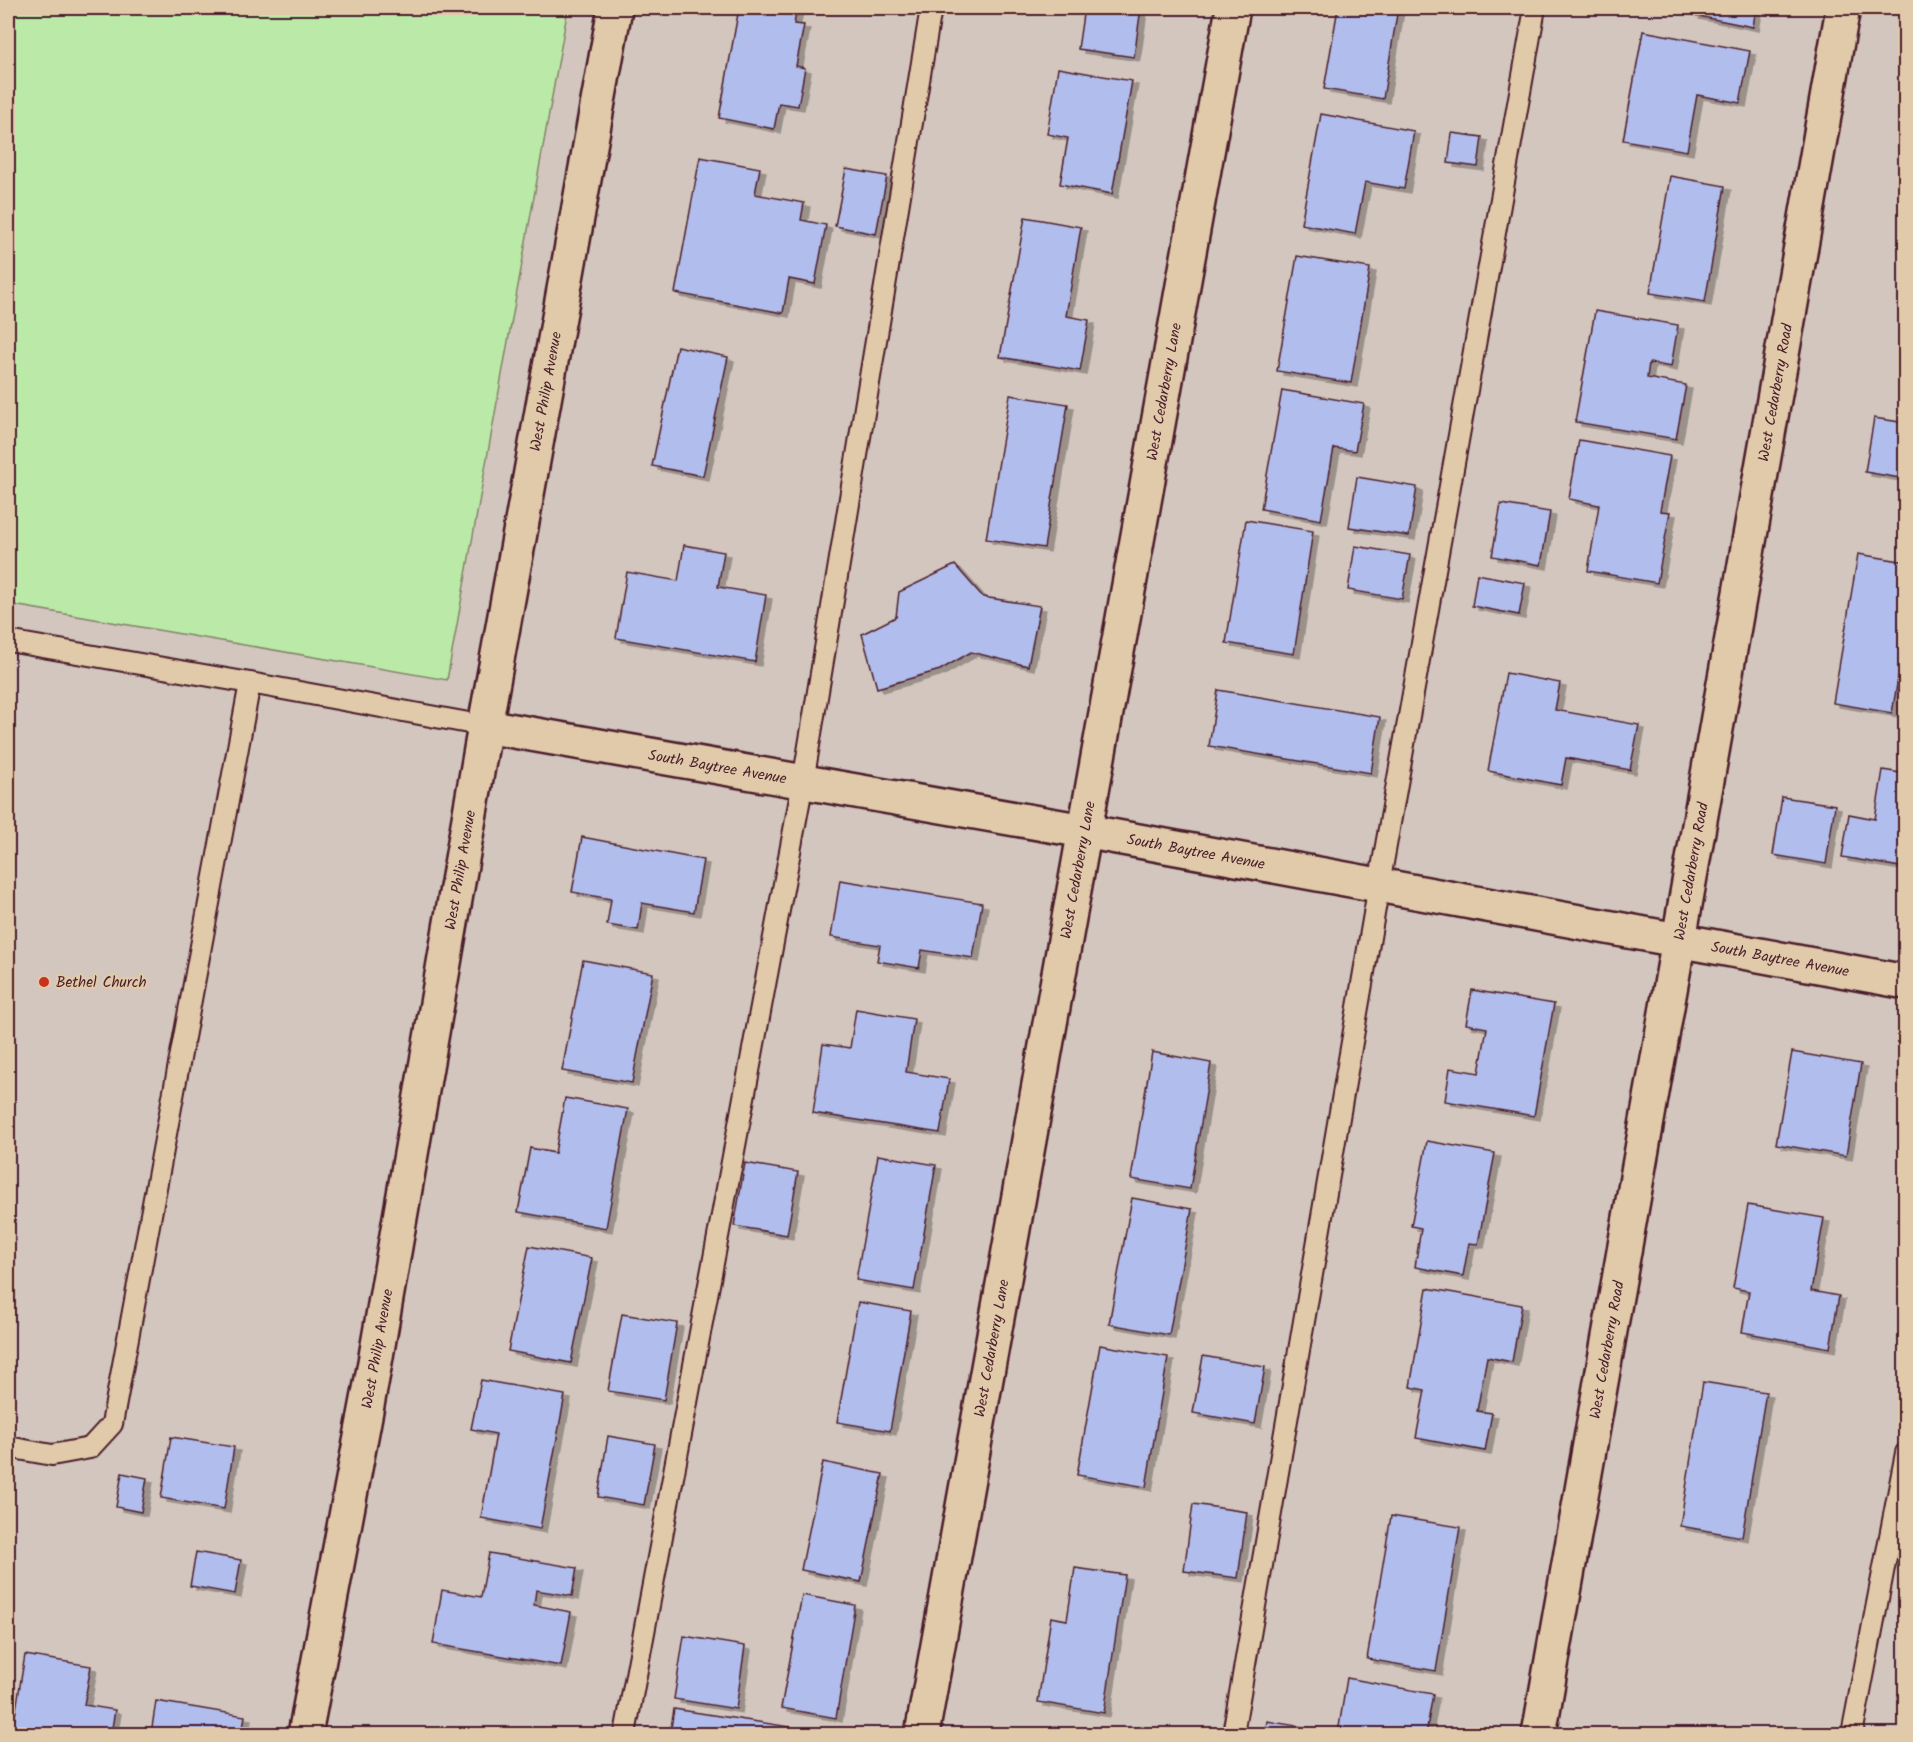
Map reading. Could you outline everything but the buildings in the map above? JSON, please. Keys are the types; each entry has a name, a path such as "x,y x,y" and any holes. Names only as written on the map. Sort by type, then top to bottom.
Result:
{"street":[{"name":"West Philip Avenue","path":"305,1734 374,1368 485,726 615,8"},
{"name":"West Cedarberry Lane","path":"922,1734 1233,8"},
{"name":"West Cedarberry Road","path":"1539,1734 1843,8"},
{"name":"South Baytree Avenue","path":"485,726 1084,831 1905,982"}],"lane":[{"path":"625,1734 803,782 931,8"},
{"path":"1233,1734 1379,885 1535,8"},
{"path":"8,641 485,726"},
{"path":"8,1447 52,1455 90,1448 112,1424 250,683"},
{"path":"1852,1734 1905,1453"}],"green space":[{"path":"8,8 568,8 447,680 8,604"}],"place":[{"name":"Bethel Church","path":"44,982"}]}
